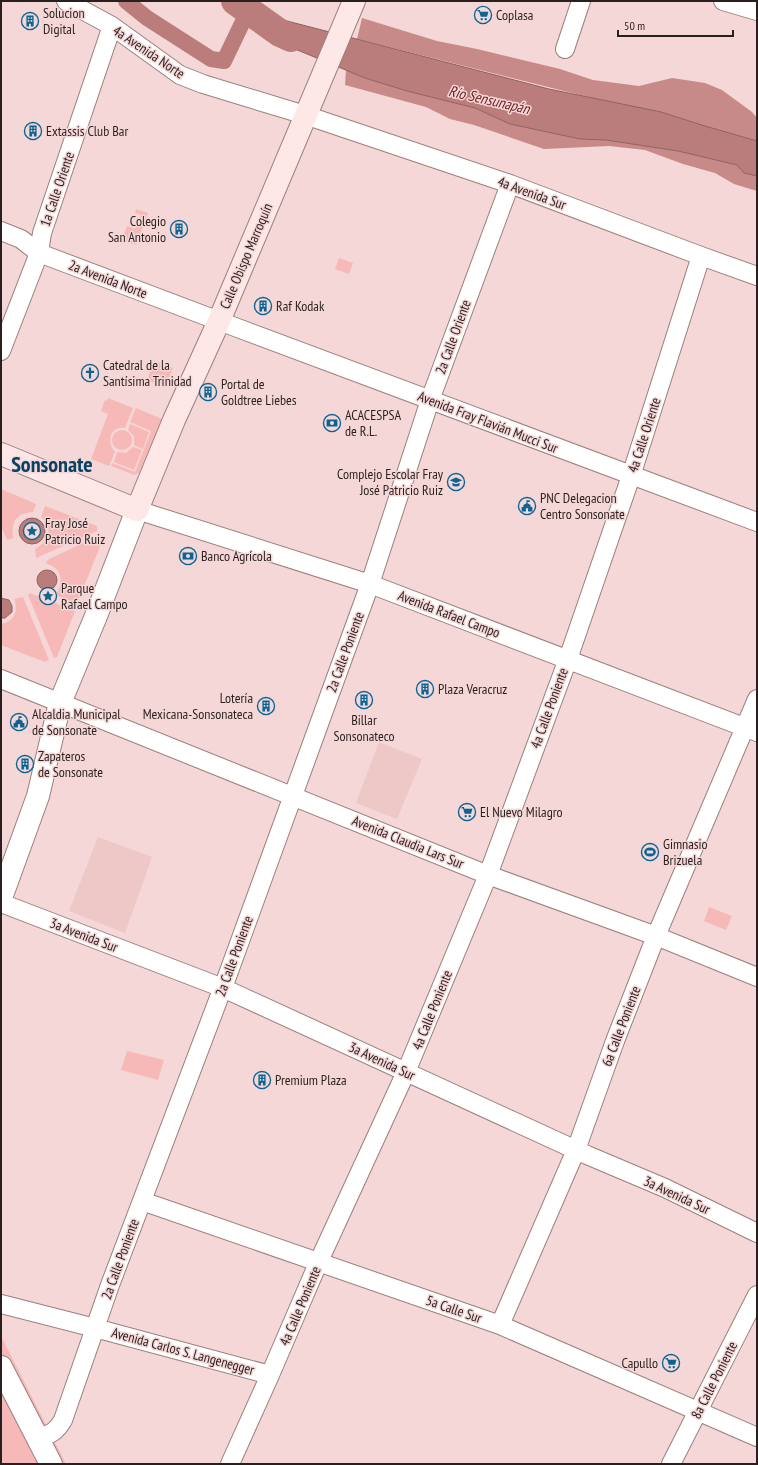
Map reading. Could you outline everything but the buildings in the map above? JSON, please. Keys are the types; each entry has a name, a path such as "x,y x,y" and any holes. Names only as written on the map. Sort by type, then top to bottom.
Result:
{"main road":[{"name":"Calle Obispo Marroquín","path":"137,510 174,420 218,321 352,6"},
{"path":"1,454 137,510"}],"street":[{"name":"4a Avenida Norte","path":"66,1 112,26 180,75 222,91 305,115"},
{"path":"565,49 581,1"},
{"path":"723,1 757,10"},
{"name":"1a Calle Oriente","path":"1,350 38,252 42,233 112,26"},
{"name":"4a Avenida Sur","path":"305,115 510,184 757,276"},
{"name":"2a Calle Oriente","path":"370,584 430,400 510,184"},
{"name":"2a Avenida Norte","path":"1,231 21,240 38,252 218,321"},
{"name":"4a Calle Oriente","path":"568,659 631,476 701,256"},
{"name":"Avenida Fray Flavián Mucci Sur","path":"218,321 757,522"},
{"path":"1,898 38,796 60,703 137,510"},
{"name":"Avenida Rafael Campo","path":"137,510 370,584 751,730"},
{"name":"2a Calle Poniente","path":"38,1438 49,1435 57,1429 63,1420 142,1201 223,988 370,584"},
{"name":"4a Calle Poniente","path":"230,1464 319,1261 406,1072 488,874 568,659"},
{"name":"Avenida Claudia Lars Sur","path":"1,679 488,874 656,936 757,977"},
{"name":"6a Calle Poniente","path":"500,1325 576,1150 615,1041 656,936 751,730 757,699"},
{"name":"3a Avenida Sur","path":"1,903 223,988 576,1150 665,1188 757,1233"},
{"name":"5a Calle Sur","path":"142,1201 319,1261 500,1325 757,1437"},
{"name":"8a Calle Poniente","path":"671,1464 757,1296"},
{"name":"Avenida Carlos S. Langenegger","path":"1,1304 270,1375"},
{"path":"1,1367 52,1464"}],"shaded area":[{"path":"362,18 437,41 560,69 593,80 639,86 672,78 705,83 722,90 752,112 757,118 757,141 661,112 604,101 357,39"},
{"path":"346,70 365,78 407,91 475,108 510,124 580,139 606,140 678,151 737,165 744,173 757,176 757,191 734,184 715,173 683,164 645,150 609,146 544,149 474,125 450,119 426,107 345,85"},
{"path":"136,209 148,213 136,245 122,240 127,226 135,229 141,215 135,213"},
{"path":"339,258 353,263 349,274 335,269"},
{"path":"154,361 173,368 165,387 147,380"},
{"path":"108,398 133,408 125,428 116,429 111,435 111,444 115,452 109,466 91,459 108,414 101,411 105,400 107,401"},
{"path":"136,408 162,419 139,473 134,475 111,466 112,463 135,472 151,431 130,422"},
{"path":"130,424 149,432 143,449 134,445 134,436 128,430"},
{"path":"122,430 129,433 132,440 129,447 122,450 115,447 112,440 115,433"},
{"path":"133,447 142,450 134,470 114,462 117,452 126,453"},
{"path":"1,489 36,504 33,512 22,514 16,519 13,527 13,538 7,540 1,526"},
{"path":"45,506 97,526 97,531 36,558 35,549 46,539 49,530 45,521 41,517"},
{"path":"98,536 103,539 77,604 58,596 56,594 61,580 59,572 46,562 49,559"},
{"path":"30,593 75,611 57,657 54,658 28,595"},
{"path":"23,597 49,660 45,662 1,645 1,624 9,621 16,612 14,599"},
{"path":"379,742 422,759 397,819 356,803"},
{"path":"98,837 152,857 125,933 69,911"},
{"path":"709,907 732,916 726,930 704,921"},
{"path":"127,1051 164,1060 158,1080 121,1070"},
{"path":"1,1336 66,1464 1,1464"}],"water":[{"path":"264,15 549,89 661,112 757,141 757,176 744,173 737,165 678,151 606,140 580,139 510,124 475,108 407,91 365,78 268,39 259,18"},
{"path":"32,518 41,522 45,531 41,540 32,544 23,540 19,531 23,522"},
{"path":"47,570 54,573 57,580 54,587 47,590 40,587 37,580 40,573"},
{"path":"1,598 9,600 12,606 12,612 5,618 1,618"}],"waterway":[{"path":"126,1 147,18 211,59 224,61 248,11"},
{"name":"Río Sensunapán","path":"235,1 280,33 291,38"}],"place":[{"name":"Coplasa","path":"483,15"},
{"name":"Solucion Digital","path":"30,21"},
{"name":"Extassis Club Bar","path":"33,131"},
{"name":"Colegio San Antonio","path":"179,229"},
{"name":"Raf Kodak","path":"263,306"},
{"name":"Catedral de la Santísima Trinidad","path":"90,373"},
{"name":"Portal de Goldtree Liebes","path":"208,392"},
{"name":"ACACESPSA de R.L.","path":"332,423"},
{"name":"Complejo Escolar Fray José Patricio Ruiz","path":"456,482"},
{"name":"PNC Delegacion Centro Sonsonate","path":"527,506"},
{"name":"Fray José Patricio Ruiz","path":"32,531"},
{"name":"Banco Agrícola","path":"188,556"},
{"name":"Parque Rafael Campo","path":"48,596"},
{"name":"Plaza Veracruz","path":"425,689"},
{"name":"Billar Sonsonateco","path":"364,700"},
{"name":"Lotería Mexicana-Sonsonateca","path":"266,706"},
{"name":"Alcaldia Municipal de Sonsonate","path":"19,722"},
{"name":"Zapateros de Sonsonate","path":"25,764"},
{"name":"El Nuevo Milagro","path":"467,812"},
{"name":"Gimnasio Brizuela","path":"650,852"},
{"name":"Premium Plaza","path":"262,1080"},
{"name":"Capullo","path":"671,1363"}],"district":[{"name":"Sonsonate","path":"52,464"}]}
